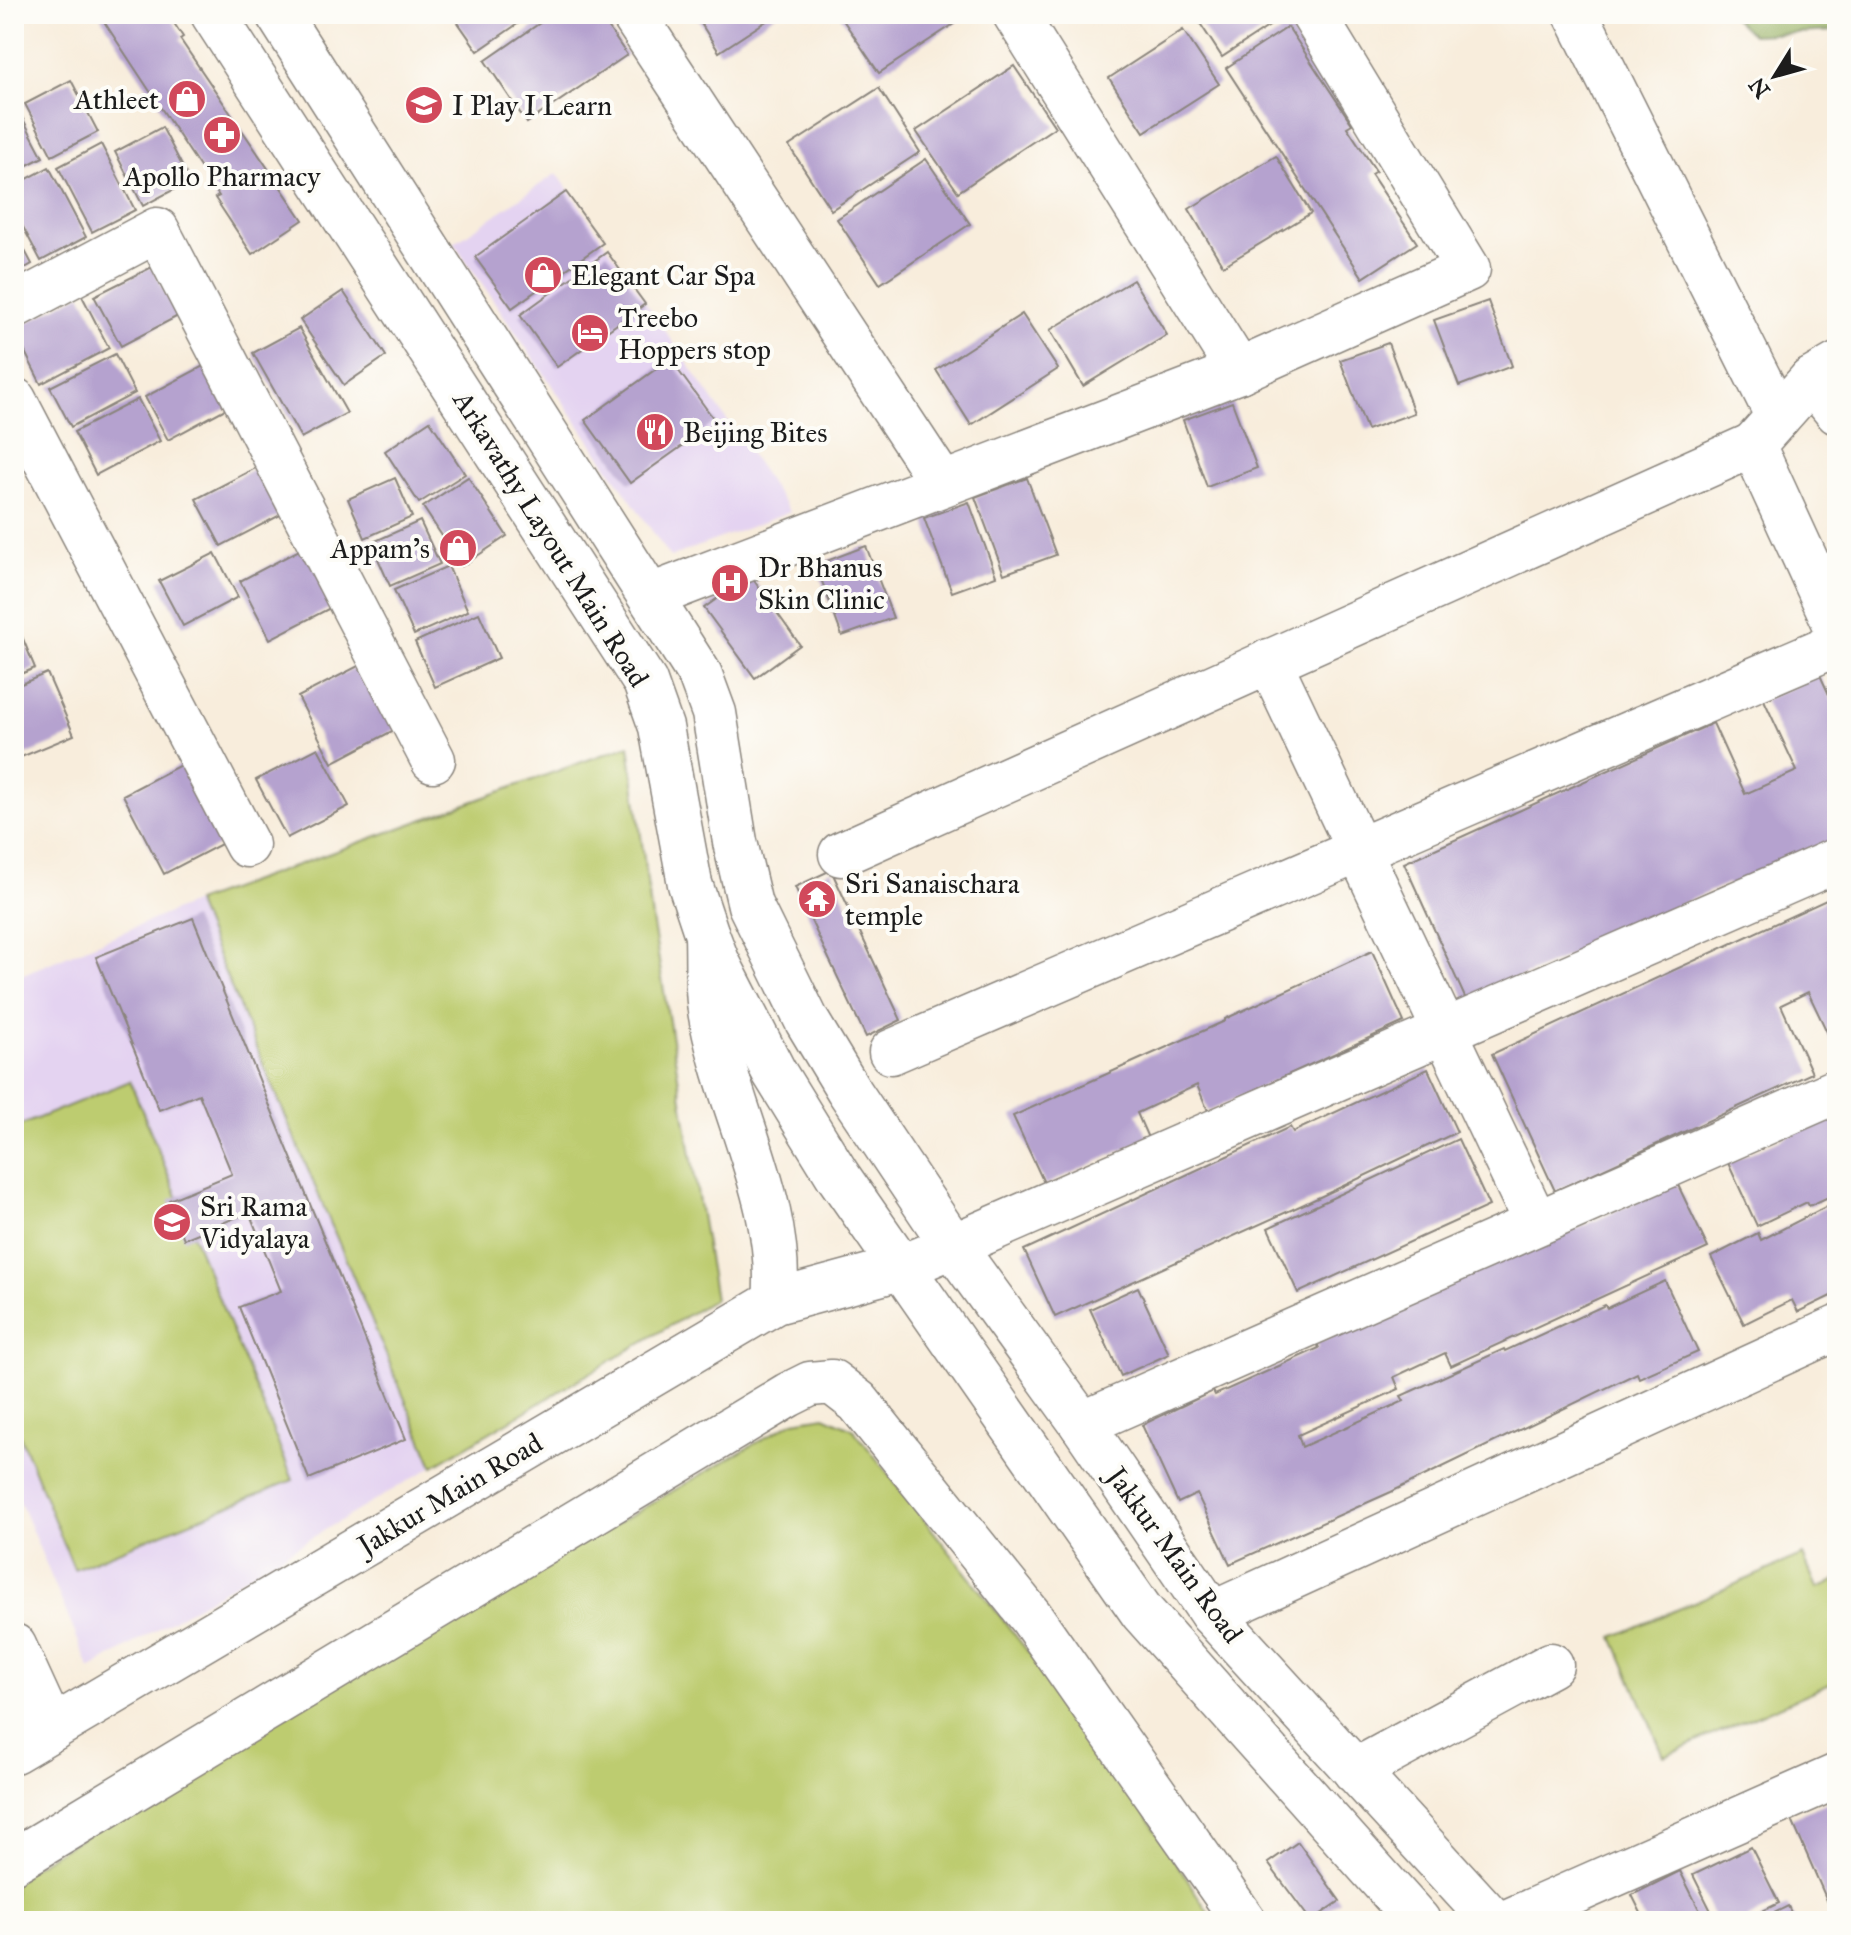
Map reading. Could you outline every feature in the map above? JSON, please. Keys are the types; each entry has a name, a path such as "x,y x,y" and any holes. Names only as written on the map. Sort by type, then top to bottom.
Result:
{"street":[{"name":"Arkavathy Layout Main Road","path":"213,14 645,682 661,727 690,884 717,961 774,1072 838,1176 900,1268"},
{"name":"Arkavathy Layout Main Road","path":"278,14 700,675 714,713 742,880 750,905 807,1021 848,1089 953,1246"},
{"path":"633,14 942,483"},
{"path":"1015,14 1239,371"},
{"path":"651,596 1239,371 1468,269 1313,14"},
{"path":"1576,14 1766,431 1837,628"},
{"path":"14,306 157,230 433,760"},
{"path":"841,854 1269,661 1766,431 1828,386"},
{"path":"14,400 247,845"},
{"path":"891,1052 1837,644"},
{"path":"1269,661 1536,1223"},
{"path":"953,1246 1837,860"},
{"path":"707,935 711,1020 772,1228 778,1269 775,1302"},
{"path":"1082,1424 1837,1091"},
{"name":"Jakkur Main Road","path":"14,1751 775,1302 900,1268 953,1246 1082,1424 1212,1614 1493,1921"},
{"name":"Jakkur Main Road","path":"900,1268 1142,1612 1418,1921"},
{"path":"1212,1614 1837,1328"},
{"path":"14,1861 788,1395 810,1384 832,1382 858,1402 1031,1617 1244,1921"},
{"path":"14,1646 52,1729"},
{"path":"1355,1771 1551,1665"},
{"path":"1509,1921 1837,1776"}],"shaded area":[{"path":"557,173 790,512 670,557 454,243"},
{"name":"Sri Rama Vidyalaya","path":"195,902 433,1466 90,1669 14,1488 14,978"}],"green space":[{"path":"1730,14 1837,14 1837,31 1752,35"},
{"path":"629,745 652,919 715,1299 433,1466 195,902"},
{"path":"130,1081 293,1480 74,1569 14,1421 14,1128"},
{"path":"824,1416 853,1429 1096,1738 1214,1921 14,1921 14,1878 323,1693 794,1421"},
{"path":"1803,1555 1817,1588 1837,1580 1837,1681 1664,1756 1613,1637"}],"building":[{"path":"99,14 168,14 183,37 180,39 303,220 252,254 215,198 219,196"},
{"path":"452,14 532,14 478,51"},
{"path":"553,14 599,14 627,55 527,123 485,61"},
{"path":"695,14 777,14 719,52"},
{"path":"839,14 957,14 960,20 879,73"},
{"path":"1194,14 1269,14 1274,23 1222,57"},
{"path":"1288,27 1352,124 1347,127 1376,171 1371,174 1417,243 1363,278 1226,68"},
{"path":"1183,30 1219,84 1144,132 1109,78"},
{"path":"1014,66 1055,127 958,192 916,131"},
{"path":"71,80 98,132 52,156 25,104"},
{"path":"879,88 920,152 831,210 789,146"},
{"path":"14,102 43,157 14,172"},
{"path":"162,127 190,181 143,206 115,152"},
{"path":"101,144 135,210 92,232 58,167"},
{"path":"1276,156 1311,213 1223,266 1189,209"},
{"path":"926,159 970,224 880,284 837,219"},
{"path":"49,167 86,237 41,261 14,210 14,186"},
{"path":"566,192 603,243 512,308 475,257"},
{"path":"14,230 32,264 14,274"},
{"path":"607,252 645,304 557,367 520,315"},
{"path":"152,267 178,316 121,346 94,296"},
{"path":"1133,280 1167,335 1083,386 1050,330"},
{"path":"343,291 386,356 344,385 300,320"},
{"path":"81,294 109,348 41,384 14,330"},
{"path":"1488,301 1512,366 1459,386 1434,320"},
{"path":"1022,314 1058,369 971,425 936,370"},
{"path":"299,328 347,413 301,438 253,353"},
{"path":"1388,343 1414,413 1367,430 1340,360"},
{"path":"115,354 135,393 71,427 50,387"},
{"path":"670,359 716,422 630,483 585,420"},
{"path":"207,364 229,407 168,440 145,397"},
{"path":"138,399 160,441 96,475 74,432"},
{"path":"1232,402 1257,468 1207,487 1183,420"},
{"path":"430,421 465,474 419,503 385,451"},
{"path":"263,464 288,511 221,546 196,499"},
{"path":"468,477 507,536 462,566 423,507"},
{"path":"395,478 412,517 365,538 348,499"},
{"path":"1027,478 1056,555 1004,574 975,497"},
{"path":"969,502 996,576 952,592 924,518"},
{"path":"420,521 440,564 390,586 371,543"},
{"path":"866,546 893,618 842,636 816,565"},
{"path":"305,547 336,605 270,639 240,581"},
{"path":"215,553 238,597 183,626 159,581"},
{"path":"448,566 468,611 414,635 394,590"},
{"path":"750,575 800,645 755,678 704,608"},
{"path":"479,613 499,658 435,687 415,642"},
{"path":"14,617 35,668 14,677"},
{"path":"362,664 396,729 332,763 298,697"},
{"path":"47,673 74,735 14,760 14,687"},
{"path":"1820,675 1837,712 1837,843 1732,891 1728,883 1467,1002 1404,863 1713,723 1745,794 1797,771 1764,700"},
{"path":"318,748 349,806 287,838 256,780"},
{"path":"188,761 229,840 164,874 123,795"},
{"path":"831,870 901,1020 866,1037 795,887"},
{"path":"1837,895 1837,1053 1808,992 1781,1005 1812,1073 1555,1191 1492,1054"},
{"path":"193,918 406,1439 309,1479 239,1307 281,1291 249,1212 184,1239 169,1200 232,1174 199,1094 159,1110 96,957"},
{"path":"1372,951 1404,1022 1208,1111 1197,1085 1137,1113 1148,1138 1045,1185 1013,1116"},
{"path":"1428,1069 1457,1132 1055,1317 1024,1250 1290,1127 1293,1132"},
{"path":"1837,1114 1837,1193 1809,1206 1807,1202 1757,1226 1728,1163"},
{"path":"1458,1139 1489,1206 1298,1293 1268,1228"},
{"path":"1677,1183 1708,1248 1451,1366 1445,1353 1394,1377 1399,1389 1298,1435 1302,1447 1404,1401 1401,1396 1665,1281 1698,1352 1639,1378 1637,1373 1391,1492 1230,1564 1197,1494 1178,1503 1142,1425 1213,1391 1215,1395 1319,1348 1317,1343 1567,1228 1569,1233"},
{"path":"1837,1201 1837,1293 1798,1312 1792,1300 1744,1324 1711,1257 1758,1233 1761,1240"},
{"path":"1138,1287 1169,1354 1121,1376 1090,1309"},
{"path":"1837,1798 1837,1921 1836,1921 1791,1818"},
{"path":"1298,1842 1340,1901 1311,1921 1268,1863"},
{"path":"1751,1847 1779,1903 1742,1921 1716,1921 1693,1875"},
{"path":"1680,1871 1705,1921 1645,1921 1632,1895"},
{"path":"1788,1906 1795,1921 1758,1921"}],"place":[{"name":"Athleet","path":"187,99"},
{"name":"I Play I Learn","path":"424,105"},
{"name":"Apollo Pharmacy","path":"222,135"},
{"name":"Elegant Car Spa","path":"543,275"},
{"name":"Treebo Hoppers stop","path":"590,333"},
{"name":"Beijing Bites","path":"655,432"},
{"name":"Appam's","path":"458,548"},
{"name":"Dr Bhanus Skin Clinic","path":"730,583"},
{"name":"Sri Sanaischara temple","path":"817,899"},
{"name":"Sri Rama Vidyalaya","path":"172,1222"}]}
